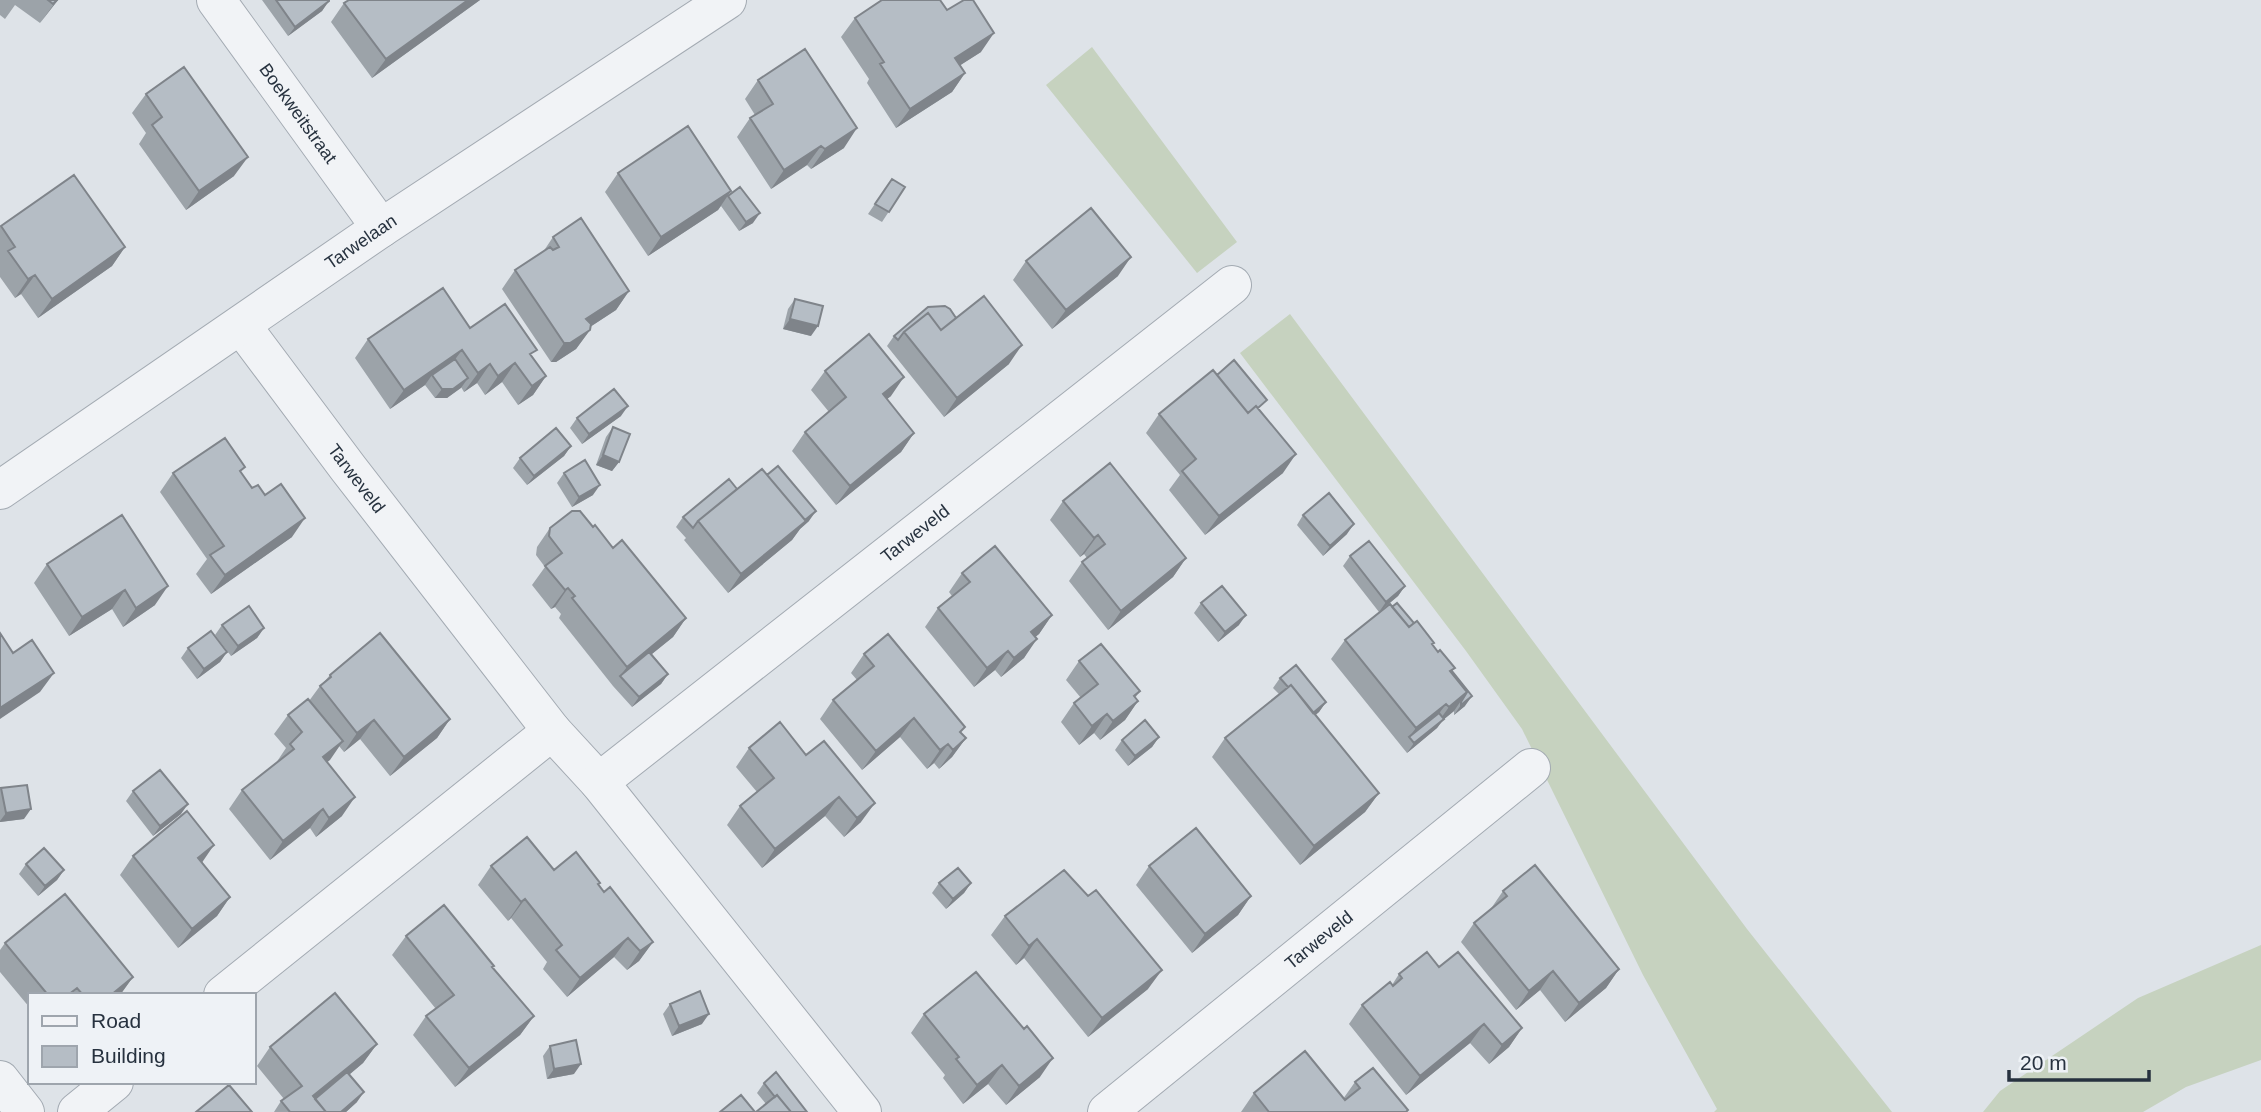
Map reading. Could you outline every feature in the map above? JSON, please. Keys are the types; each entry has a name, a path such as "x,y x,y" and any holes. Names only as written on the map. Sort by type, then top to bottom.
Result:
{"street":[{"name":"Boekweitstraat","path":"216,0 381,228"},
{"name":"Tarwelaan","path":"0,490 381,228 727,0"},
{"name":"Tarweveld","path":"598,782 1231,285"},
{"name":"Tarweveld","path":"241,325 356,479 552,731 598,782 862,1112"},
{"path":"225,993 552,731"},
{"name":"Tarweveld","path":"1107,1112 1531,768"},
{"path":"0,1080 25,1112"},
{"path":"77,1112 112,1084"}],"green space":[{"path":"1092,47 1237,242 1197,273 1046,85"},
{"path":"1290,314 1747,929 1892,1112 1714,1112 1717,1109 1643,975 1522,729 1240,353"},
{"path":"2261,945 2261,1060 2186,1087 2143,1112 1983,1112 2000,1091 2138,998"}],"building":[{"path":"276,0 329,0 329,1 295,27"},
{"path":"349,0 468,0 386,59 344,3"},
{"path":"882,0 940,0 947,10 964,0 973,0 994,33 955,58 965,73 910,109 880,64 884,62 855,18"},
{"path":"805,49 857,128 825,149 821,146 784,170 750,118 773,104 758,80"},
{"path":"184,67 248,157 199,191 152,125 162,117 146,94"},
{"path":"688,126 731,191 661,237 618,173"},
{"path":"74,175 125,247 52,299 35,275 28,279 8,251 15,247 1,226"},
{"path":"892,179 905,187 889,212 875,204"},
{"path":"740,187 760,213 746,222 728,196"},
{"path":"1091,208 1131,257 1066,310 1026,261"},
{"path":"581,218 629,291 586,319 591,324 590,330 570,343 564,343 515,270 550,247 553,250 559,247 553,237"},
{"path":"443,288 470,328 505,304 537,350 530,354 546,376 532,386 515,363 498,376 490,364 478,373 462,350 404,390 368,339"},
{"path":"984,296 1022,345 957,398 904,332 928,313 941,330"},
{"path":"795,299 823,306 818,326 790,319"},
{"path":"945,306 956,318 941,330 928,313 898,340 894,336 928,307"},
{"path":"869,334 904,377 883,394 914,433 850,486 805,432 846,397 825,371"},
{"path":"455,359 468,378 453,389 442,389 432,375"},
{"path":"1234,360 1267,400 1248,413 1217,375"},
{"path":"1213,370 1248,413 1256,406 1296,454 1219,516 1182,471 1196,459 1159,414"},
{"path":"614,389 628,406 589,434 577,418"},
{"path":"613,427 630,434 619,462 603,455"},
{"path":"556,428 571,446 534,476 520,458"},
{"path":"225,438 245,467 240,471 252,488 258,485 265,495 281,484 305,518 225,575 210,555 224,546 173,473"},
{"path":"585,460 600,485 579,497 564,473"},
{"path":"1110,463 1186,558 1121,611 1082,562 1105,544 1098,535 1094,538 1063,501"},
{"path":"778,466 816,511 805,520 767,475"},
{"path":"762,469 806,521 741,574 698,521"},
{"path":"729,479 737,489 693,528 683,517"},
{"path":"1329,493 1354,524 1330,546 1303,515"},
{"path":"572,511 580,511 613,548 622,540 686,618 627,667 572,598 575,596 568,588 565,590 545,566 562,553 549,536 550,528"},
{"path":"122,515 168,586 136,608 125,590 82,617 47,564"},
{"path":"1369,541 1405,586 1386,602 1350,556"},
{"path":"995,546 1052,615 1031,632 1037,639 1014,658 1008,651 987,668 938,608 970,582 962,573"},
{"path":"1222,586 1246,615 1225,632 1201,603"},
{"path":"1397,603 1414,623 1409,627 1392,607"},
{"path":"1390,604 1409,627 1417,621 1438,652 1440,650 1455,668 1450,671 1467,692 1449,707 1446,704 1416,728 1345,640"},
{"path":"249,606 264,628 238,646 222,625"},
{"path":"211,631 227,652 204,669 188,648"},
{"path":"0,633 13,653 32,640 54,673 0,708"},
{"path":"380,633 450,719 404,757 374,720 357,733 320,686"},
{"path":"888,634 965,727 960,732 966,738 953,750 948,744 940,750 914,718 876,751 833,700 874,666 864,654"},
{"path":"1101,644 1140,691 1134,696 1138,701 1113,721 1107,714 1092,726 1074,703 1098,684 1079,661"},
{"path":"649,652 668,674 639,697 620,676"},
{"path":"1296,665 1326,702 1313,713 1291,685 1288,687 1280,678"},
{"path":"1452,671 1472,696 1461,705 1467,692"},
{"path":"1291,685 1379,793 1314,846 1225,738"},
{"path":"308,699 343,741 323,757 355,797 329,818 323,809 283,841 242,790 294,749 290,744 302,732 288,715"},
{"path":"1439,713 1444,719 1414,743 1409,737"},
{"path":"1145,720 1159,737 1135,756 1122,740"},
{"path":"780,722 806,755 824,741 875,803 857,818 839,797 775,849 740,806 774,778 749,748"},
{"path":"160,770 188,804 160,826 133,791"},
{"path":"27,785 31,809 6,813 1,788"},
{"path":"187,811 214,845 198,858 230,897 192,929 133,856"},
{"path":"1196,828 1251,896 1205,934 1149,866"},
{"path":"527,837 554,870 576,852 604,892 610,887 653,942 640,951 628,938 580,978 556,950 562,945 525,899 521,902 491,866"},
{"path":"44,848 64,870 45,886 26,864"},
{"path":"1535,865 1619,969 1579,1003 1553,971 1529,991 1474,923 1507,896 1503,891"},
{"path":"958,868 971,883 953,899 939,883"},
{"path":"1064,870 1088,896 1096,890 1162,970 1102,1018 1037,939 1029,946 1005,916"},
{"path":"65,894 133,977 113,993 81,993 77,988 71,993 46,993 5,943"},
{"path":"444,905 534,1016 469,1068 426,1016 454,995 406,936"},
{"path":"1427,952 1439,967 1458,952 1522,1028 1502,1045 1484,1024 1420,1076 1362,1005 1390,982 1393,986 1402,978 1399,974"},
{"path":"976,972 1024,1029 1027,1026 1053,1058 1019,1086 1002,1065 977,1085 956,1059 959,1057 924,1014"},
{"path":"700,991 709,1014 679,1026 670,1004"},
{"path":"335,993 377,1044 313,1096 326,1112 290,1112 281,1101 302,1086 270,1047"},
{"path":"576,1040 581,1064 554,1069 550,1046"},
{"path":"1305,1051 1345,1100 1360,1088 1355,1082 1373,1068 1408,1110 1269,1112 1254,1093"},
{"path":"347,1072 364,1092 341,1112 326,1112 315,1099"},
{"path":"776,1072 807,1112 791,1112 764,1083"},
{"path":"229,1085 252,1112 196,1112"},
{"path":"741,1095 755,1112 720,1112"},
{"path":"777,1095 791,1112 756,1112"}]}
